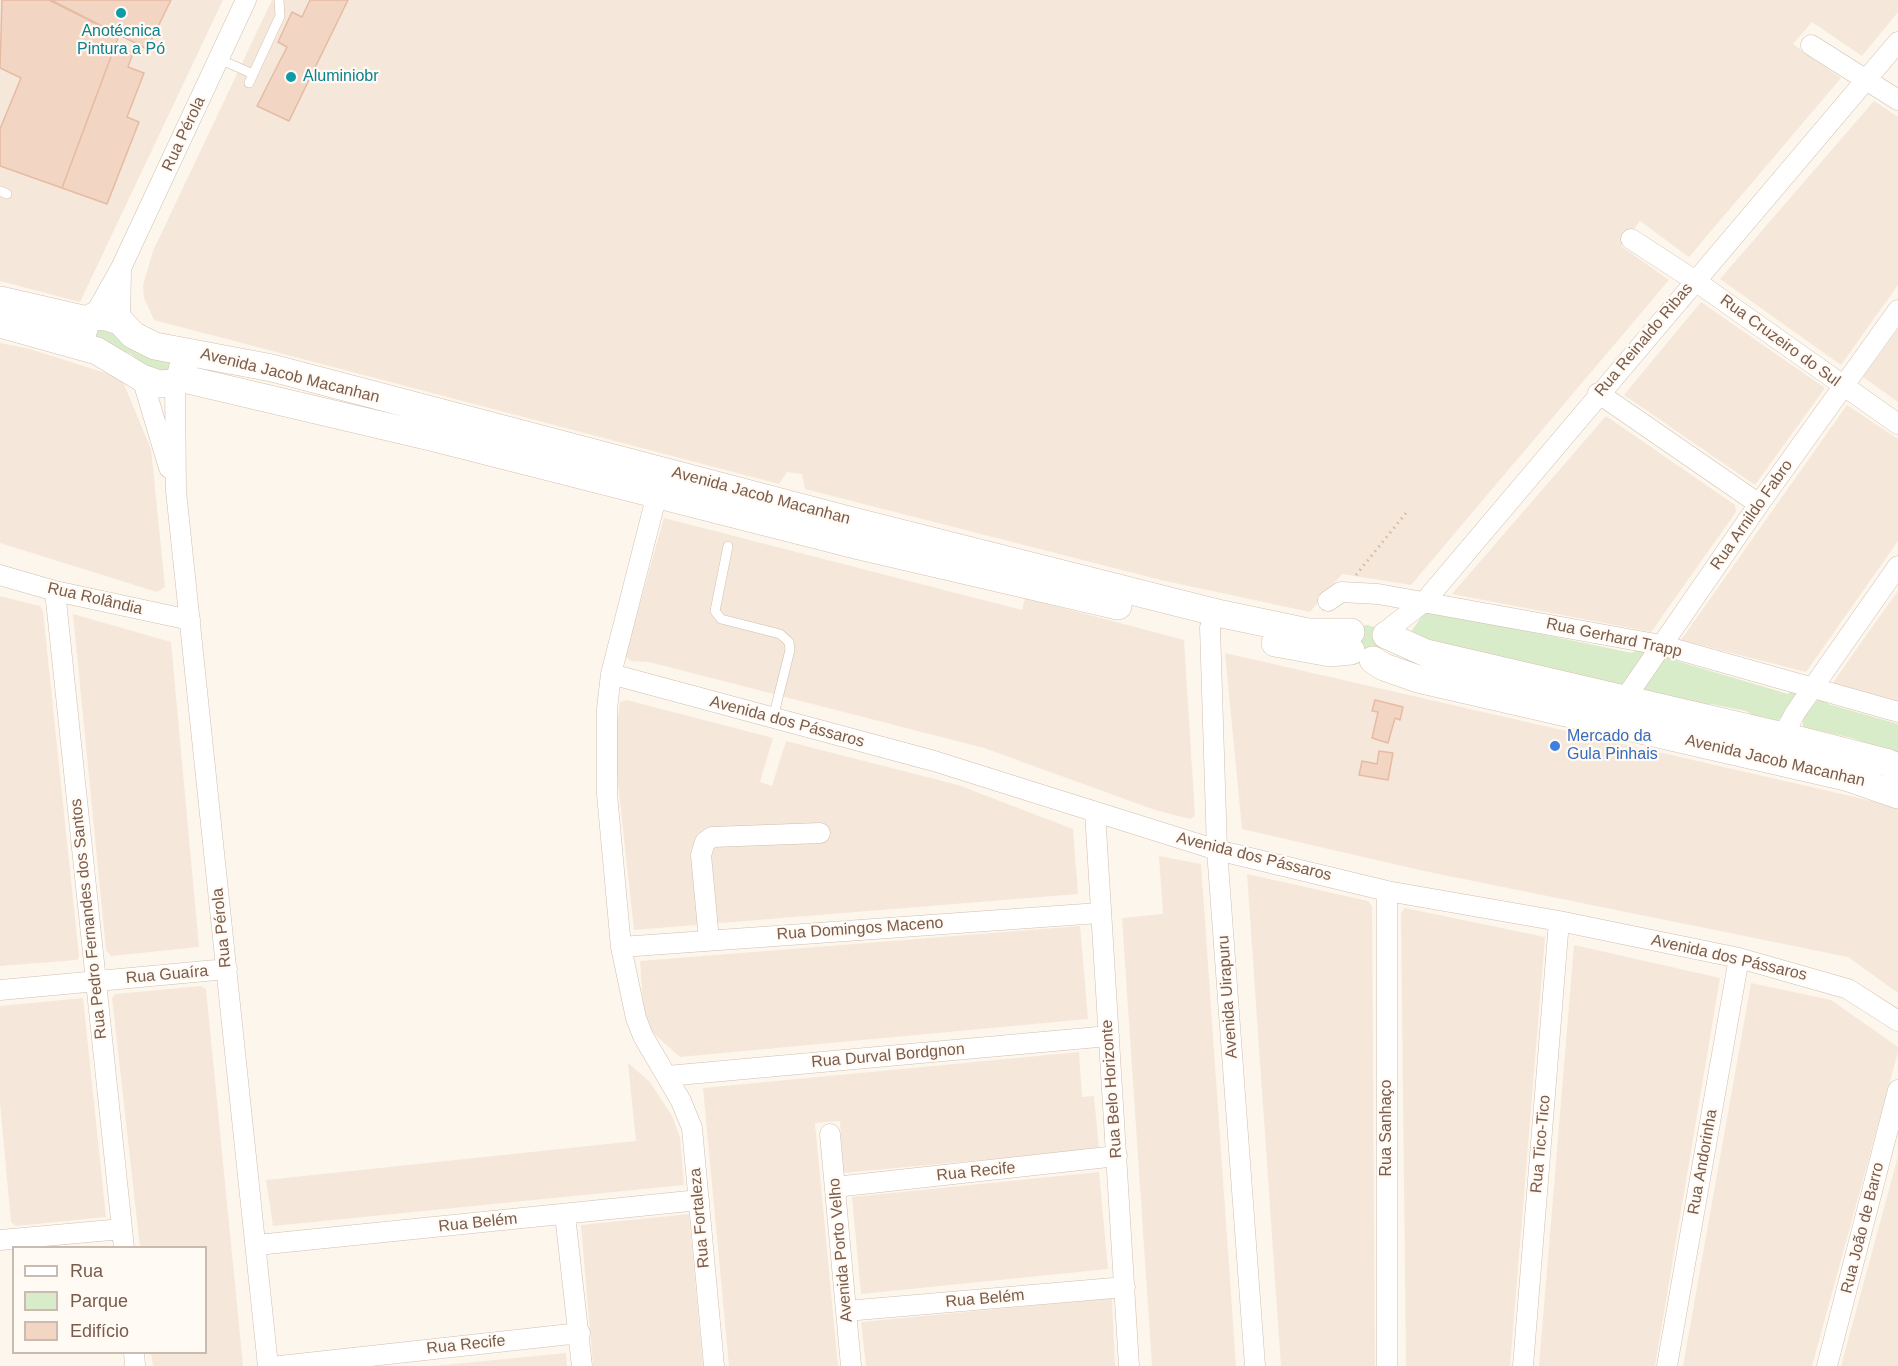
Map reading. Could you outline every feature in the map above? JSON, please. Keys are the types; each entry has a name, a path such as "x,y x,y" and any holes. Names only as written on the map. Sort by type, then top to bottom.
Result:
{"main road":[{"name":"Avenida Jacob Macanhan","path":"0,300 90,318 120,321 146,343 272,368 692,476 849,520 1222,614 1308,632 1358,648 1384,667 1418,679 1783,736 1898,767"},
{"path":"87,347 81,338 90,318"},
{"name":"Avenida Jacob Macanhan","path":"0,324 87,347 119,362 142,378 159,384 178,380 305,406 868,549 1306,650 1330,653 1358,648"},
{"name":"Avenida Jacob Macanhan","path":"172,348 182,355 184,363 178,380"},
{"name":"Avenida Jacob Macanhan","path":"1385,633 1426,653 1846,777 1898,795"},
{"path":"1358,648 1379,657 1386,647 1385,633"}],"street":[{"name":"Rua Pérola","path":"90,318 121,268 246,0"},
{"name":"Rua Reinaldo Ribas","path":"1385,633 1425,601 1694,280 1898,42"},
{"path":"1811,45 1898,100"},
{"name":"Rua Cruzeiro do Sul","path":"1631,239 1694,280 1898,424"},
{"name":"Rua Pérola","path":"120,321 121,268"},
{"name":"Rua Arnildo Fabro","path":"1621,712 1661,645 1898,310"},
{"name":"Rua Pérola","path":"142,378 176,491"},
{"name":"Rua Pérola","path":"178,380 176,491 268,1366"},
{"path":"1599,393 1759,504"},
{"name":"Rua Fortaleza","path":"657,494 611,674 607,710 607,794 621,947 636,1018 643,1036 681,1101 692,1128 714,1366"},
{"path":"1783,736 1813,688 1898,566"},
{"name":"Rua Rolândia","path":"0,575 54,591 190,620"},
{"name":"Rua Pedro Fernandes dos Santos","path":"54,591 123,1238"},
{"name":"Rua Gerhard Trapp","path":"1334,597 1425,601 1661,645 1898,712"},
{"name":"Avenida Uirapuru","path":"1210,627 1217,850 1255,1366"},
{"name":"Avenida dos Pássaros","path":"611,674 934,761 1217,850 1387,891 1558,921 1739,958 1848,989 1898,1021"},
{"name":"Rua Belo Horizonte","path":"1095,812 1129,1366"},
{"path":"709,940 701,855 705,842 712,837 820,832"},
{"name":"Rua Sanhaço","path":"1387,891 1387,1366"},
{"name":"Rua Domingos Maceno","path":"621,947 1100,912"},
{"name":"Rua Tico-Tico","path":"1523,1366 1558,921"},
{"name":"Rua Andorinha","path":"1667,1366 1739,958"},
{"name":"Rua Guaíra","path":"0,990 227,969"},
{"name":"Rua Durval Bordgnon","path":"667,1076 1109,1036"},
{"name":"Rua João de Barro","path":"1827,1366 1898,1090"},
{"name":"Avenida Porto Velho","path":"830,1134 851,1366"},
{"name":"Rua Recife","path":"835,1187 1117,1156"},
{"name":"Rua Belém","path":"257,1245 699,1200"},
{"path":"565,1215 582,1366"},
{"path":"0,1235 0,1240 123,1238"},
{"name":"Rua Belém","path":"846,1311 1125,1287"},
{"name":"Rua Recife","path":"280,1366 580,1333"}],"lane":[{"path":"219,59 251,79 280,16 279,0"},
{"path":"728,546 715,611 721,619 780,634 789,642 790,650 773,718"}],"path":[{"path":"1334,597 1406,513"}],"shaded area":[{"path":"0,0 223,0 80,302 0,281"},
{"path":"272,0 1898,0 1898,12 1862,56 1812,22 1793,44 1841,78 1689,257 1640,221 1621,246 1669,280 1411,585 1342,574 1310,612 1161,580 805,489 802,474 787,472 779,484 154,320 144,298 143,285 153,251"},
{"path":"1874,101 1898,117 1898,285 1841,365 1720,279"},
{"path":"1701,302 1825,388 1755,485 1624,395"},
{"path":"1898,329 1898,402 1863,377"},
{"path":"0,343 30,349 115,376 123,382 151,449 165,587 157,592 0,543"},
{"path":"1847,405 1898,439 1898,541 1806,672 1681,640"},
{"path":"1606,416 1735,505 1736,512 1651,632 1452,594"},
{"path":"664,518 1022,610 1025,598 1184,640 1195,816 1190,819 1155,810 984,748 649,662 631,661 625,656"},
{"path":"1898,591 1898,703 1832,684 1865,637"},
{"path":"0,596 40,606 43,611 79,957 77,960 0,966"},
{"path":"73,614 171,642 199,947 111,956 106,950"},
{"path":"1225,653 1898,808 1898,993 1848,957 1424,871 1242,829"},
{"path":"627,700 773,738 760,782 772,786 786,741 958,785 1073,829 1078,894 634,930 614,747 620,702"},
{"path":"1159,856 1201,864 1236,1366 1152,1366 1122,918 1163,914"},
{"path":"1247,874 1368,901 1372,906 1375,1366 1281,1366"},
{"path":"1405,908 1545,937 1510,1366 1406,1366 1401,913"},
{"path":"1080,926 1088,1019 680,1057 653,1033 643,1007 640,961"},
{"path":"1574,945 1720,978 1655,1366 1539,1366"},
{"path":"1751,983 1831,1000 1898,1047 1898,1052 1812,1366 1683,1366"},
{"path":"201,986 206,989 243,1366 153,1366 151,1354 207,1354 207,1246 140,1246 112,998 115,994"},
{"path":"83,998 106,1217 16,1226 11,1222 0,1103 0,1006"},
{"path":"1079,1052 1082,1097 1094,1096 1099,1149 843,1173 840,1121 815,1123 838,1366 729,1366 703,1088"},
{"path":"628,1063 650,1082 672,1116 680,1137 684,1185 273,1226 266,1180 636,1141"},
{"path":"1898,1156 1898,1366 1841,1366 1884,1208"},
{"path":"1099,1172 1108,1269 861,1294 852,1197"},
{"path":"689,1214 703,1366 593,1366 581,1225"},
{"path":"1112,1298 1115,1366 866,1366 861,1322"},
{"path":"566,1353 567,1366 428,1366 444,1365"}],"green space":[{"path":"101,325 171,362 169,375 145,366 131,354 97,342 95,332"},
{"path":"1426,610 1632,653 1643,646 1645,652 1621,686 1434,649 1411,632"},
{"path":"1362,626 1377,628 1384,644 1379,653 1370,657 1352,640"},
{"path":"1675,653 1677,661 1788,694 1795,686 1799,691 1782,717 1775,722 1760,719 1746,711 1711,704 1696,706 1644,691 1643,687 1664,656"},
{"path":"1822,695 1826,695 1828,704 1898,724 1898,754 1852,738 1803,727 1803,717"}],"building":[{"path":"2,0 49,0 119,35 62,188 0,166 0,129 21,78 0,68"},
{"name":"Anotécnica Pintura a Pó","path":"51,0 171,0 147,49"},
{"name":"Aluminiobr","path":"310,0 348,0 289,121 257,106 287,47 278,42 292,12 302,17"},
{"path":"115,46 133,53 128,67 144,73 127,117 139,122 107,204 62,188"},
{"path":"1375,700 1403,707 1400,720 1395,718 1388,743 1372,738 1378,712 1372,711"},
{"path":"1379,751 1393,753 1388,780 1359,775 1362,761 1377,764"}],"place":[{"name":"Anotécnica Pintura a Pó","path":"121,13"},
{"name":"Aluminiobr","path":"291,77"},
{"name":"Mercado da Gula Pinhais","path":"1555,746"}]}
